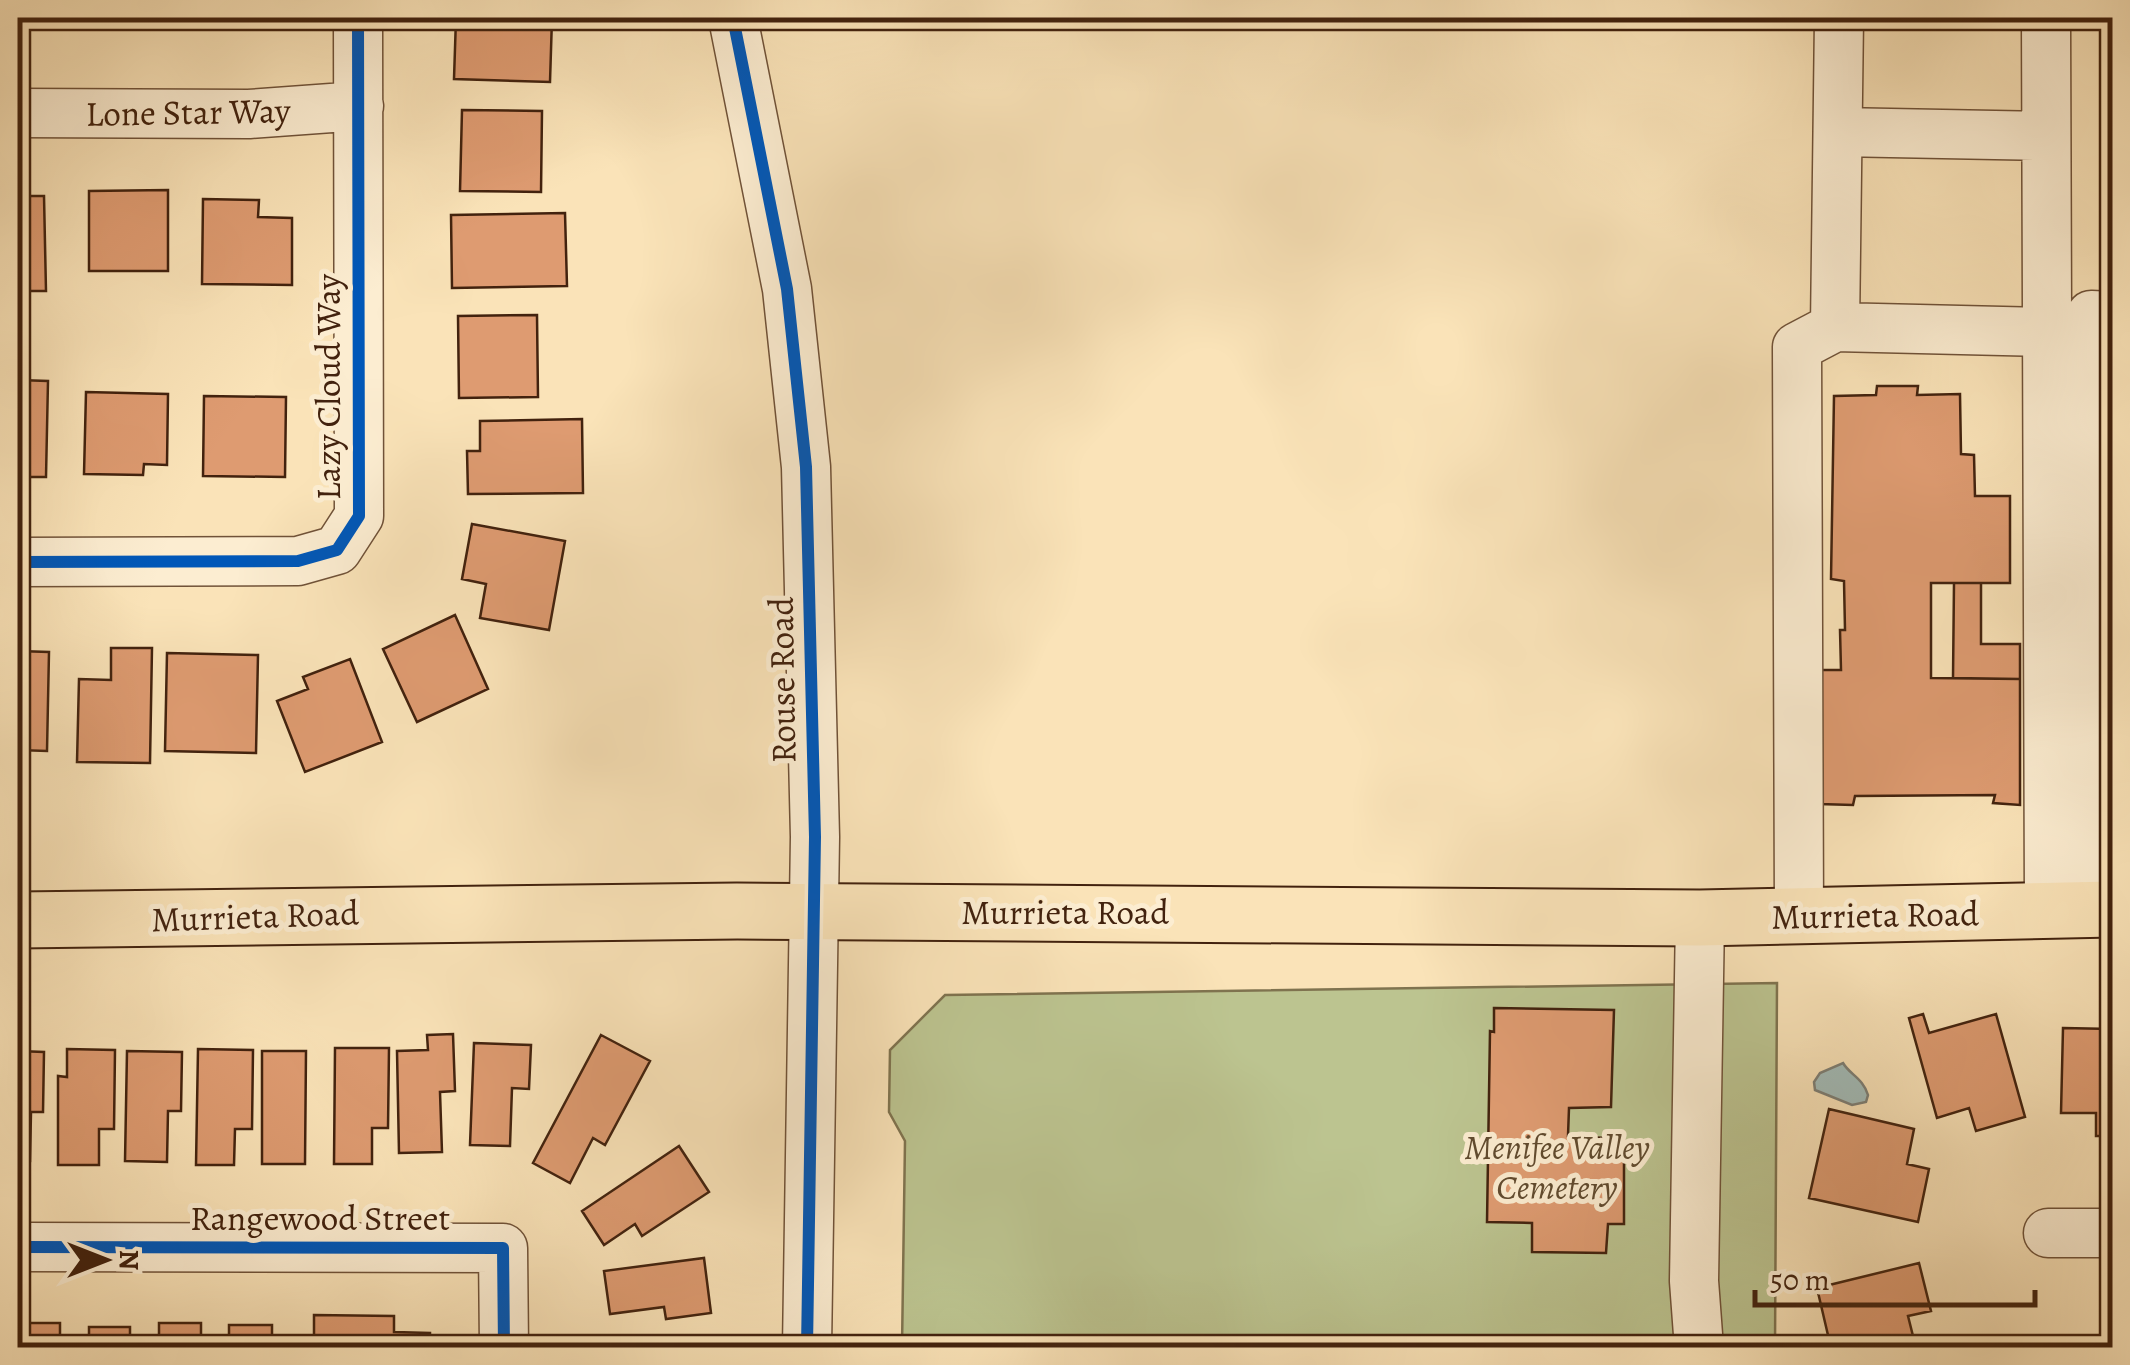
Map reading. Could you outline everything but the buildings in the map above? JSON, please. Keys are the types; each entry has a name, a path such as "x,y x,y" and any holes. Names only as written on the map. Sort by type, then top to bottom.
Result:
{"main road":[{"name":"Murrieta Road","path":"18,920 388,912 1700,918 2085,910"}],"street":[{"name":"Lazy Cloud Way","path":"18,562 298,561 337,550 359,516 358,18"},
{"name":"Rouse Road","path":"733,18 787,289 800,390 810,563 814,911 806,1348"},
{"path":"1835,327 1839,18"},
{"path":"2046,18 2048,332 2085,910"},
{"name":"Lone Star Way","path":"18,113 249,114 359,106"},
{"path":"1838,132 2046,136"},
{"path":"2085,910 2101,539 2101,432 2090,315 2112,316"},
{"path":"1799,916 1797,347 1835,327 2048,332"},
{"path":"1699,1348 1694,1280 1700,918"},
{"path":"2048,1233 2112,1234"},
{"name":"Rangewood Street","path":"18,1246 503,1248 504,1348"}],"green space":[{"name":"Menifee Valley Cemetery","path":"1777,983 1775,1347 902,1347 905,1141 889,1112 890,1050 945,995"}],"water":[{"path":"1843,1063 1866,1089 1866,1102 1852,1105 1815,1090 1814,1082 1820,1073"}],"cycle path":[{"path":"18,562 298,561 337,550 359,516 358,18"},
{"path":"733,18 787,289 806,467 815,837 807,1348"},
{"path":"18,1247 503,1248 504,1348"}]}
